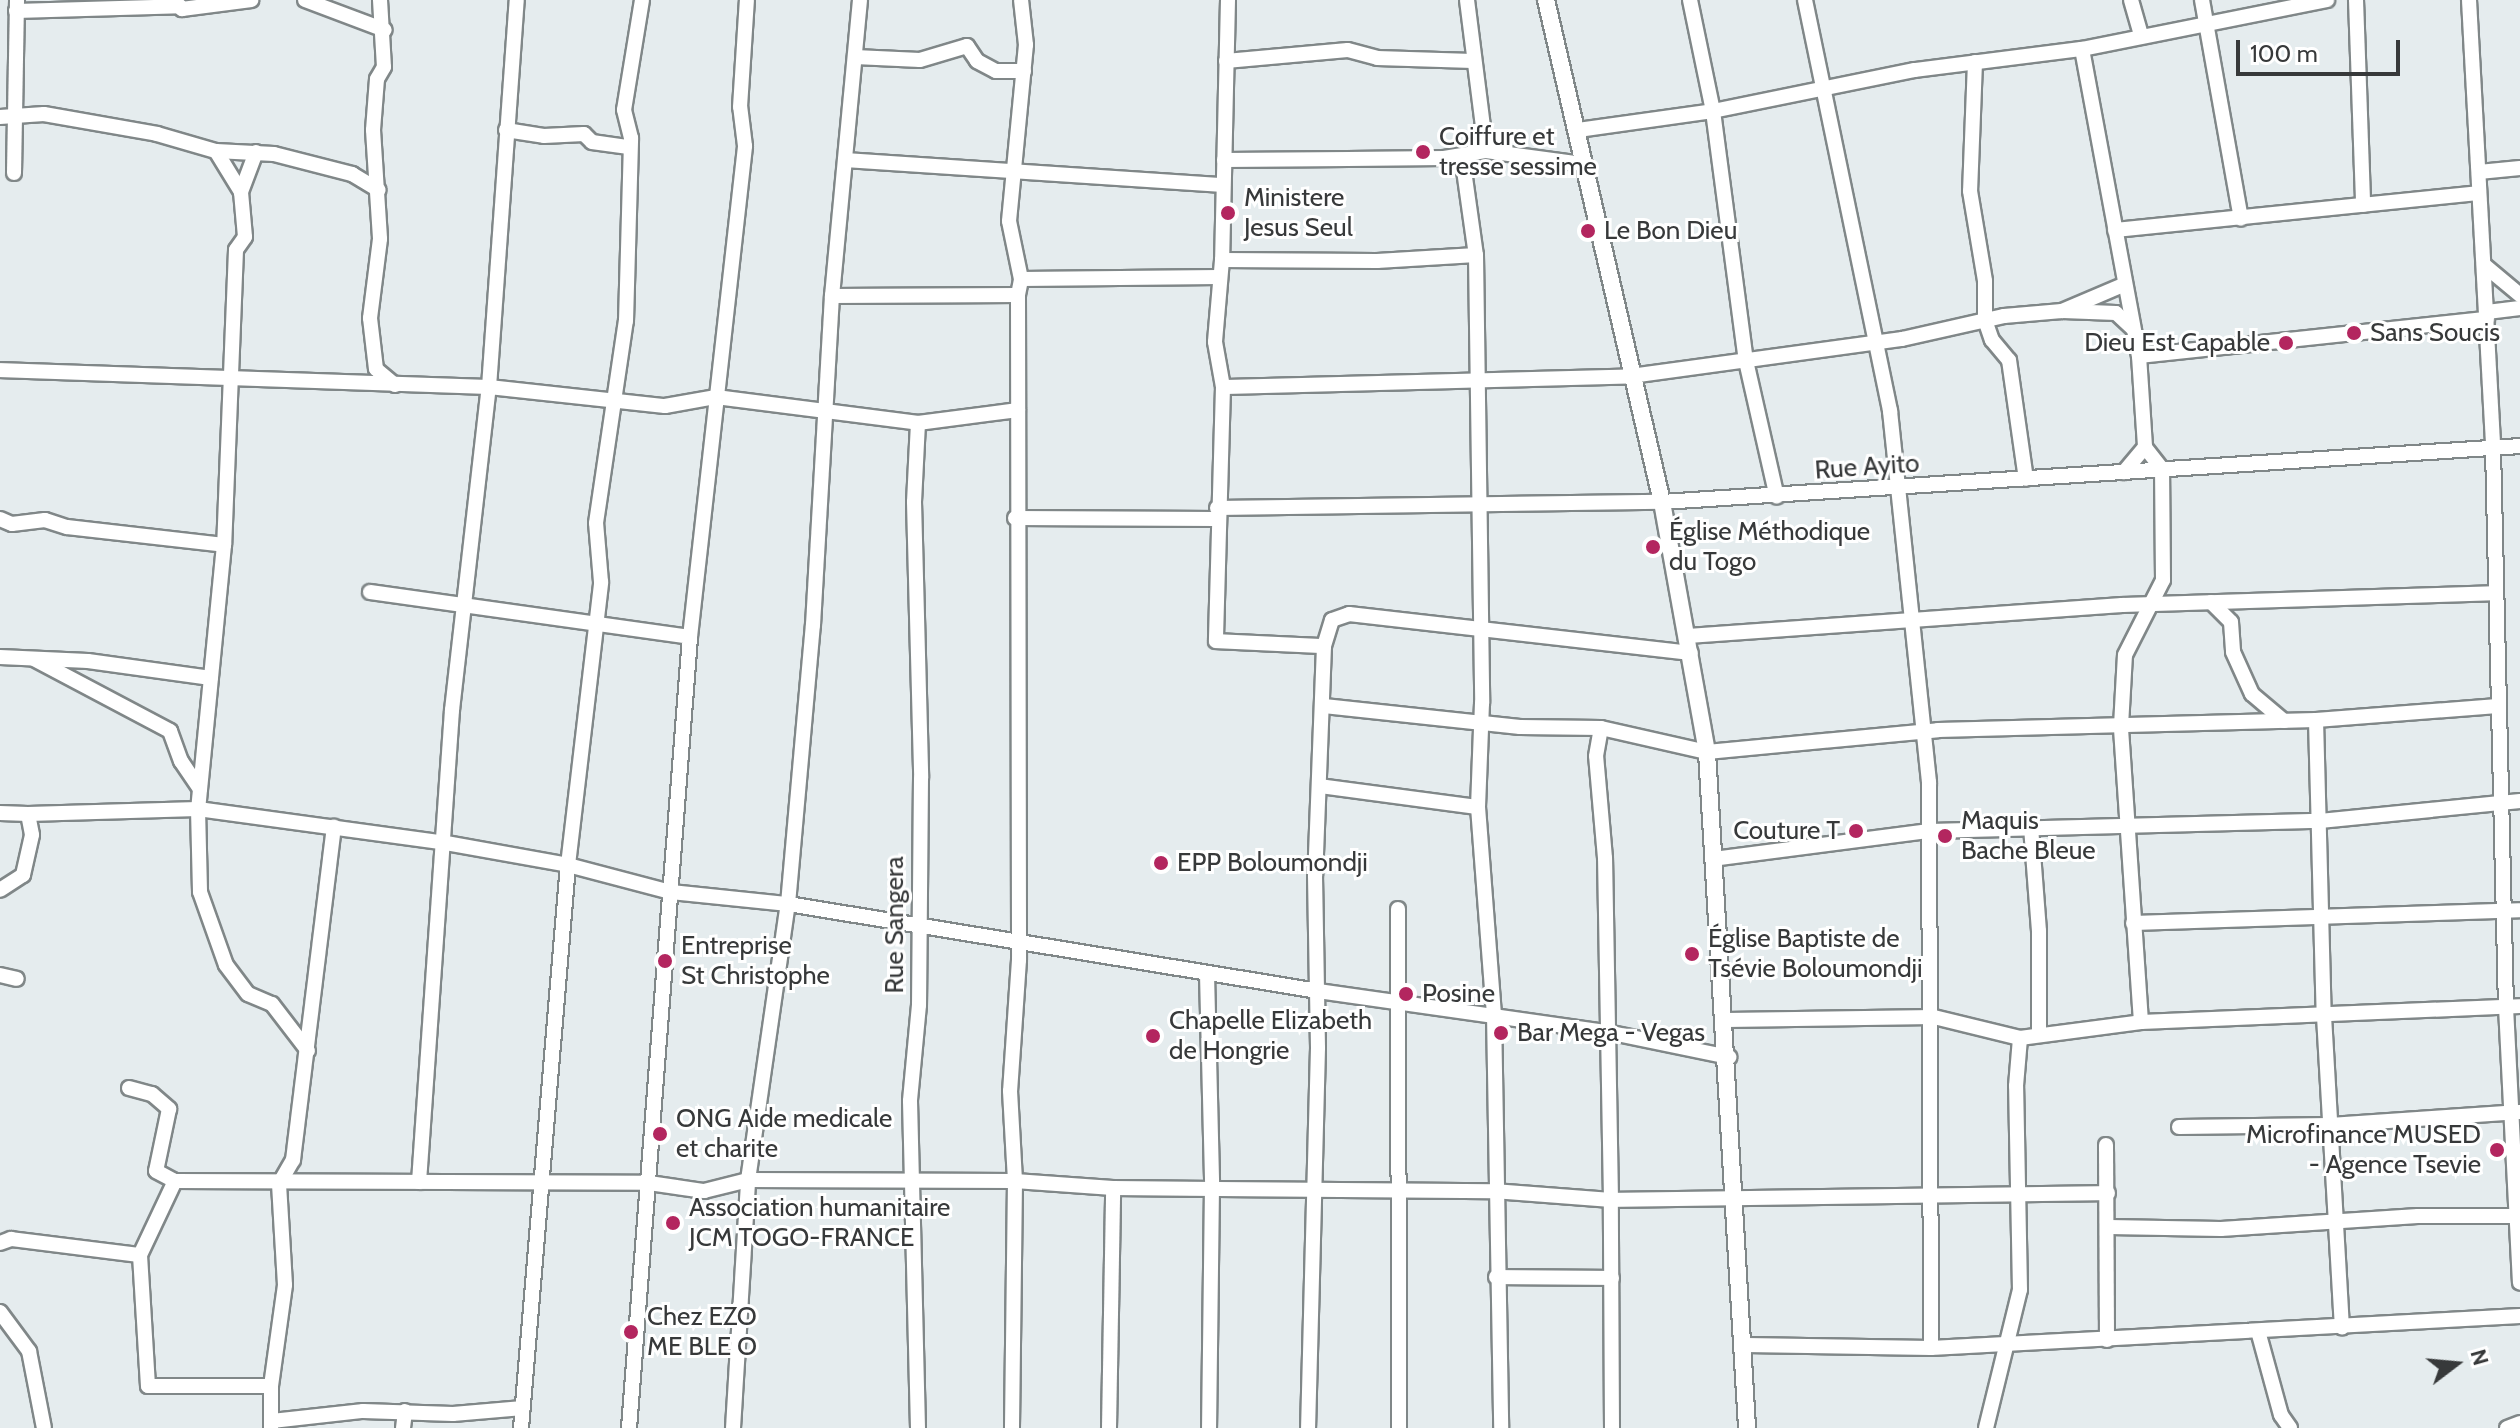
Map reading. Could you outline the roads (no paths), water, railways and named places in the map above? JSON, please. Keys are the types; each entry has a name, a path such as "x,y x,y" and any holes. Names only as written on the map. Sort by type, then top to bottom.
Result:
{"street":[{"path":"14,173 7,116 16,6 251,0"},
{"path":"305,0 385,30"},
{"path":"380,0 385,30 373,130 380,239 370,318 376,369 395,385"},
{"path":"419,1182 446,843 452,710 468,603 489,387 517,0"},
{"path":"521,1428 568,865 601,582 596,523 611,400 626,321 629,147 624,110 642,0"},
{"path":"629,1428 690,637 745,146 740,107 747,0"},
{"path":"733,1428 748,1180 788,904 813,625 832,296 860,0"},
{"path":"1012,1428 1015,1181 1010,1091 1019,942 1015,518 1018,295 1021,279 1009,221 1018,172 1024,71 1021,0"},
{"path":"1228,0 1222,260 1215,342 1223,387 1216,514 1216,641 1324,646"},
{"path":"1467,0 1486,151"},
{"path":"1546,0 1662,502 1707,752 1729,1057 1746,1345 1747,1428"},
{"path":"1690,0 1713,111 1746,361 1777,497"},
{"path":"1805,0 1877,341 1900,489 1924,731 1930,831 1934,1017 1931,1348"},
{"path":"2131,0 2141,36"},
{"path":"2202,0 2241,219"},
{"path":"1578,130 1713,111 1825,85 2082,49 2208,22 2276,3 2327,0"},
{"path":"2356,0 2363,205"},
{"path":"2469,0 2493,448 2503,911 2513,1006 2520,1283"},
{"path":"855,57 920,60 967,46 977,61 996,71 1024,71"},
{"path":"2082,49 2123,285 2139,356 2145,447 2162,469 2163,580 2147,604 2125,655 2121,726 2124,823 2141,1022"},
{"path":"1226,61 1348,50 1377,58 1473,61"},
{"path":"1975,62 1970,191 1985,281 1985,320 1992,340 2009,360 2026,479"},
{"path":"7,116 44,114 157,134 216,151 256,152 338,169 379,190"},
{"path":"506,130 530,135 584,134 592,142 629,147"},
{"path":"216,151 241,192"},
{"path":"1224,160 1462,156 1486,151 1584,164"},
{"path":"256,152 241,192 245,237 236,250 224,545 198,809 200,892 226,965 248,994 272,1004 308,1051"},
{"path":"1462,156 1476,255 1482,627 1478,807 1494,1014 1494,1191 1501,1428"},
{"path":"845,160 1223,185"},
{"path":"2479,172 2520,168"},
{"path":"2115,230 2478,193"},
{"path":"1222,260 1377,261 1476,255"},
{"path":"2484,265 2520,295"},
{"path":"1021,279 1219,277"},
{"path":"2062,311 2123,285"},
{"path":"832,296 1018,295"},
{"path":"2139,356 2487,315 2520,308"},
{"path":"1223,387 1631,376 1877,341 1985,320 2062,311 2116,313 2133,329"},
{"path":"0,372 232,382 489,387 665,406 716,397 918,423 1018,410"},
{"name":"Rue Sangera","path":"918,423 914,502 921,778 916,927 919,1005 910,1101 915,1182 918,1428"},
{"name":"Rue Ayito","path":"1015,518 1777,497 2520,446"},
{"path":"2124,472 2145,447"},
{"path":"0,519 12,524 45,520 67,527 224,545"},
{"path":"370,592 597,621 690,637"},
{"path":"1688,636 1911,618 2147,604 2494,593"},
{"path":"2211,602 2231,622 2233,652 2252,694 2284,721"},
{"path":"1308,1428 1318,991 1315,876 1324,646 1338,615 1482,627 1691,653"},
{"path":"0,657 88,661 211,678"},
{"path":"34,659 170,731 181,761 200,789"},
{"path":"1324,706 1482,721 1601,728 1707,752 1924,731 2316,720 2497,706"},
{"path":"2316,720 2324,1016 2342,1327"},
{"path":"1601,728 1596,756 1605,858 1612,1428"},
{"path":"1320,786 1478,807"},
{"path":"1713,859 1930,831 2124,823 2320,821 2520,801"},
{"path":"0,813 198,809 334,827 568,865 671,892 788,904 1207,974 1494,1014 1607,1032 1729,1057"},
{"path":"0,890 23,875 32,835 28,814"},
{"path":"334,827 293,1160 279,1184 285,1285 271,1386 272,1424 405,1411 453,1414 523,1408"},
{"path":"2031,827 2039,1034"},
{"path":"1398,909 1401,1189 1399,1428"},
{"path":"2133,923 2322,920 2520,910"},
{"path":"0,974 17,979"},
{"path":"1207,974 1212,1186 1209,1428"},
{"path":"1726,1020 1934,1017 2020,1038 2141,1022 2513,1006"},
{"path":"1986,1428 2010,1344 2020,1290 2020,1038"},
{"path":"129,1088 152,1094 169,1109 156,1171 175,1181 540,1186 649,1183 704,1191 748,1180 1015,1181 1113,1188 1212,1186 1494,1191 1611,1200 1932,1193 2108,1193"},
{"path":"2179,1127 2330,1125 2515,1113"},
{"path":"2106,1145 2109,1227 2107,1340"},
{"path":"175,1181 140,1255 148,1386 271,1386"},
{"path":"1109,1428 1113,1188"},
{"path":"2109,1227 2336,1224 2418,1216 2517,1216"},
{"path":"0,1243 11,1239 45,1247 140,1255"},
{"path":"1496,1277 1612,1278"},
{"path":"0,1312 29,1351 44,1428"},
{"path":"1746,1345 1931,1348 2520,1316"},
{"path":"2258,1331 2281,1415 2290,1428"},
{"path":"403,1428 405,1411"},
{"path":"2507,1428 2520,1423"}],"place":[{"name":"Coiffure et tresse sessime","path":"1423,152"},
{"name":"Ministere Jesus Seul","path":"1228,213"},
{"name":"Le Bon Dieu","path":"1588,231"},
{"name":"Sans Soucis","path":"2354,333"},
{"name":"Dieu Est Capable","path":"2286,343"},
{"name":"Église Méthodique du Togo","path":"1653,547"},
{"name":"Couture T","path":"1856,831"},
{"name":"Maquis Bache Bleue","path":"1945,836"},
{"name":"EPP Boloumondji","path":"1161,863"},
{"name":"Église Baptiste de Tsévie Boloumondji","path":"1692,954"},
{"name":"Entreprise St Christophe","path":"665,961"},
{"name":"Posine","path":"1406,994"},
{"name":"Bar Mega - Vegas","path":"1501,1033"},
{"name":"Chapelle Elizabeth de Hongrie","path":"1153,1036"},
{"name":"ONG Aide medicale et charite","path":"660,1134"},
{"name":"Microfinance MUSED - Agence Tsevie","path":"2497,1150"},
{"name":"Association humanitaire JCM TOGO-FRANCE","path":"673,1223"},
{"name":"Chez EZO ME BLE O","path":"631,1332"}]}
